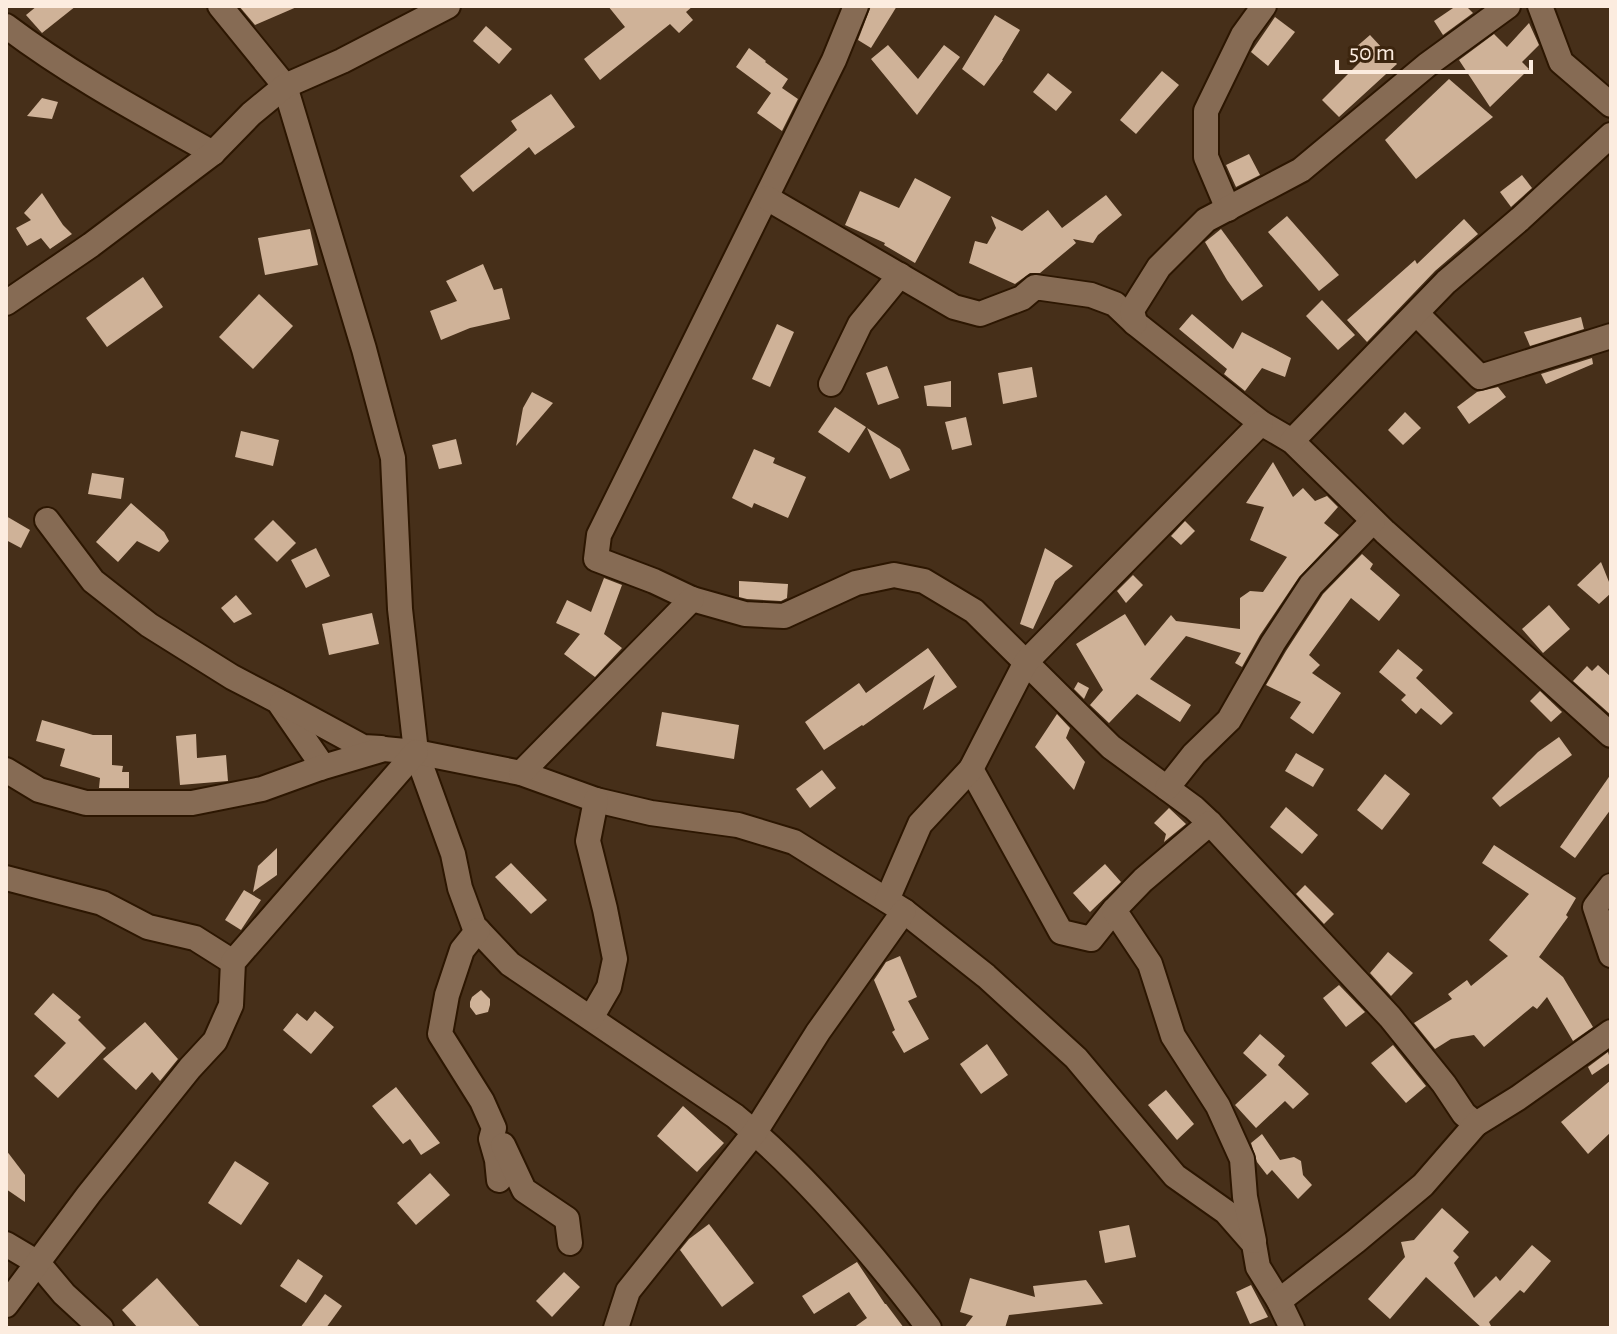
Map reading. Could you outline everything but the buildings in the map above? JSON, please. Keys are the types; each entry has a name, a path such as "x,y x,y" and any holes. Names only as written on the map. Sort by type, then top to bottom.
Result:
{"street":[{"path":"220,6 285,86 364,349 393,458 400,609 416,752 453,854 460,888 474,926 510,964 755,1132 832,1211 893,1280 929,1328"},
{"path":"6,303 91,245 213,153 251,114 285,86 342,61 448,6"},
{"path":"856,6 834,60 767,198 599,535 596,559 692,599 745,614 784,616 856,583 894,575 924,581 974,611 1111,747 1210,823 1390,1017 1464,1114 1476,1124"},
{"path":"1228,209 1206,157 1206,111 1243,35 1264,6"},
{"path":"1135,323 1132,310 1159,267 1206,220 1301,170 1427,65 1508,6"},
{"path":"1540,6 1561,62 1611,105"},
{"path":"6,26 109,94 213,153"},
{"path":"1292,441 1446,282 1611,135"},
{"path":"767,198 954,307 980,314 1022,298 1035,287 1091,295 1115,304 1261,423 1292,441 1373,521 1611,735"},
{"path":"831,384 860,324 900,275"},
{"path":"1417,314 1480,377 1611,336"},
{"path":"616,1328 628,1291 755,1132 896,906 920,824 971,769 1026,662 1261,423"},
{"path":"47,520 93,581 149,625 232,677 363,747 416,752 521,773 596,800 651,813 738,825 794,842 896,906 986,976 1076,1058 1175,1176 1226,1212 1254,1244"},
{"path":"1167,788 1194,754 1229,720 1311,585 1373,521"},
{"path":"521,773 692,599"},
{"path":"278,701 322,765 320,768"},
{"path":"6,770 39,790 86,803 192,803 262,789 384,749"},
{"path":"6,1305 89,1194 215,1041 231,1005 233,962 416,752"},
{"path":"971,769 1061,932 1091,939 1143,880 1210,823"},
{"path":"591,1018 609,987 615,959 588,841 596,800"},
{"path":"6,878 102,903 148,927 195,938 233,962"},
{"path":"1611,886 1595,907 1611,955"},
{"path":"1114,910 1150,964 1173,1036 1218,1106 1242,1159 1245,1197 1258,1267 1292,1328"},
{"path":"478,930 462,950 447,995 440,1034 482,1101 494,1128 491,1139 499,1180"},
{"path":"1279,1301 1423,1185 1476,1124 1611,1032"},
{"path":"493,1132 505,1147 524,1190 567,1219 570,1243"},
{"path":"6,1244 38,1263 64,1294 101,1328"}]}
